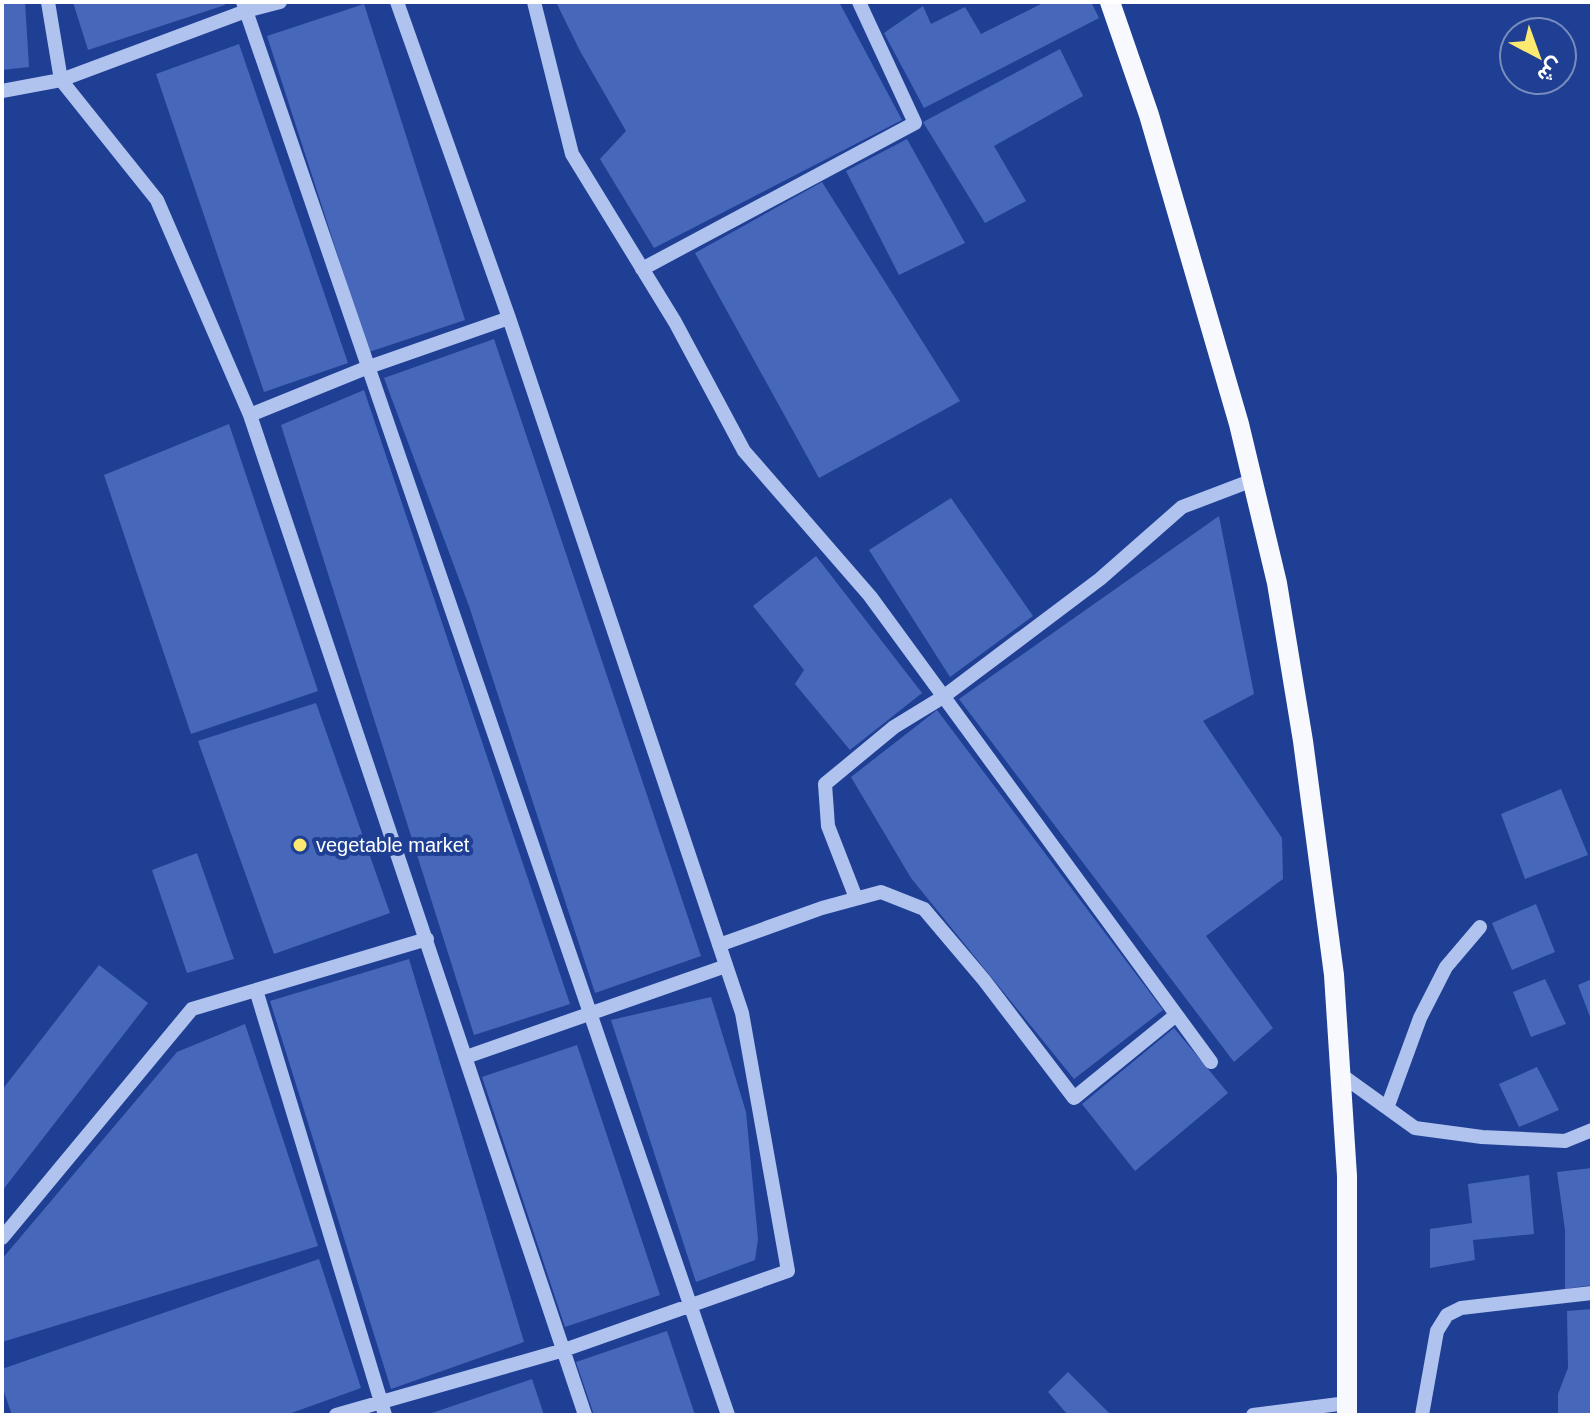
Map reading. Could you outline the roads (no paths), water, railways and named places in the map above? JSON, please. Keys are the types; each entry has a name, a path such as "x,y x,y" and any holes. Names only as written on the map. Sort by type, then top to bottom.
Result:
{"main road":[{"path":"1110,2 1149,115 1239,424 1277,583 1303,741 1334,975 1347,1176 1347,1409"}],"street":[{"path":"48,2 61,80 157,200 250,415 585,1415"},
{"path":"2,91 61,80 245,7 280,2"},
{"path":"336,1415 383,1408 564,1350 788,1271 742,1013 509,318 397,2"},
{"path":"534,2 572,154 642,269 744,451 870,596 1211,1062"},
{"path":"642,269 915,123 859,2"},
{"path":"245,7 366,368 728,1415"},
{"path":"250,415 366,368 509,318"},
{"path":"856,898 828,826 825,784 894,727 943,697 1100,579 1182,507 1253,480"},
{"path":"719,945 822,908 881,892 924,909 984,980 1074,1098 1176,1015"},
{"path":"1387,1108 1420,1018 1446,967 1480,927"},
{"path":"2,1238 192,1009 427,939"},
{"path":"466,1057 726,966"},
{"path":"256,990 383,1408"},
{"path":"1340,1074 1415,1128 1482,1137 1565,1141 1592,1130"},
{"path":"1422,1415 1437,1331 1447,1315 1461,1308 1592,1293"},
{"path":"1253,1415 1347,1409"}],"place":[{"name":"vegetable market","path":"300,845"}]}
